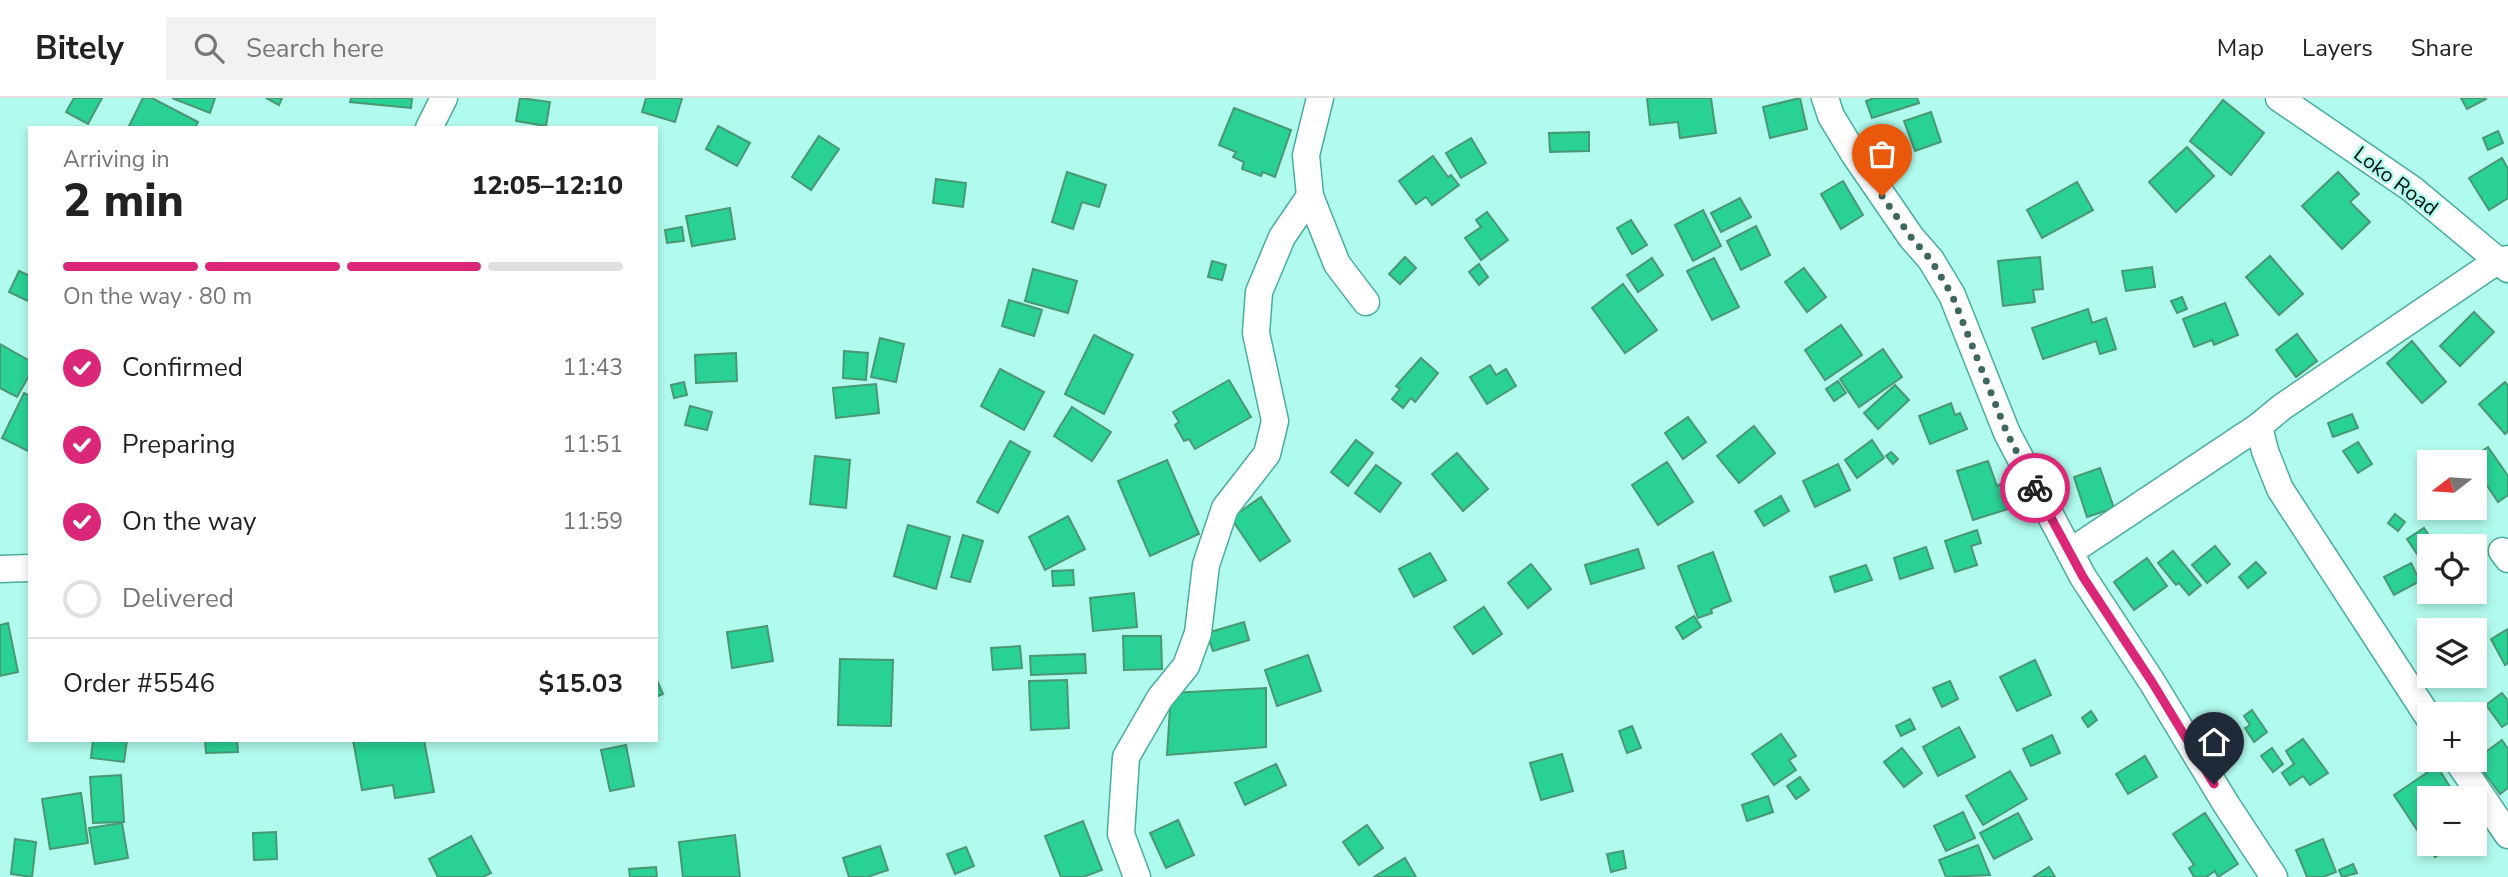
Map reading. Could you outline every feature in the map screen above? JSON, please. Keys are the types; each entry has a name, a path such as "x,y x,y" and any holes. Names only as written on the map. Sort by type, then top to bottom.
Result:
{"street":[{"path":"430,126 444,98"},
{"path":"1320,98 1306,155 1310,196 1337,264 1366,302"},
{"path":"1825,98 1831,116 1854,154 1911,237 1931,260 1952,295 2007,433 2083,577 2274,877"},
{"name":"Loko Road","path":"2279,98 2412,189 2504,263"},
{"path":"1137,877 1121,834 1126,757 1160,698 1186,666 1198,633 1206,565 1225,508 1268,454 1275,421 1256,334 1259,292 1282,237 1310,196"},
{"path":"2070,552 2259,426 2282,407 2504,263"},
{"path":"2259,426 2265,451 2280,489 2419,702"},
{"path":"0,569 28,568"},
{"path":"2465,772 2508,835"}],"building":[{"path":"74,98 102,98 88,124 66,112"},
{"path":"143,98 152,98 198,122 196,126 129,126"},
{"path":"172,98 215,98 210,113"},
{"path":"266,98 282,98 279,105"},
{"path":"351,98 412,98 411,108 350,102"},
{"path":"520,98 550,102 546,126 516,121"},
{"path":"646,98 682,98 675,122 642,112"},
{"path":"1647,98 1711,98 1716,133 1680,138 1678,122 1650,125"},
{"path":"1800,98 1807,129 1770,138 1763,107"},
{"path":"1874,98 1917,98 1919,103 1872,118 1866,101"},
{"path":"2461,98 2485,98 2486,99 2467,109"},
{"path":"2223,100 2264,133 2231,175 2190,141"},
{"path":"1234,108 1291,130 1275,177 1263,172 1261,176 1242,169 1244,162 1233,157 1236,152 1219,145"},
{"path":"1931,112 1941,142 1915,151 1904,121"},
{"path":"718,126 750,143 737,166 706,149"},
{"path":"2498,131 2503,143 2488,150 2483,138"},
{"path":"1589,132 1589,151 1550,152 1549,133"},
{"path":"819,136 839,149 811,190 792,177"},
{"path":"1471,138 1486,163 1461,178 1446,153"},
{"path":"2187,147 2214,176 2176,212 2149,182"},
{"path":"1433,156 1448,177 1451,175 1459,185 1432,205 1426,197 1416,204 1399,181"},
{"path":"2502,158 2508,169 2508,198 2489,210 2469,178"},
{"path":"1067,172 1106,185 1099,207 1082,202 1073,229 1052,222"},
{"path":"2338,172 2359,194 2350,202 2370,222 2342,249 2302,206"},
{"path":"936,179 966,183 963,207 933,203"},
{"path":"1843,181 1863,215 1841,229 1821,194"},
{"path":"2077,182 2093,210 2042,238 2027,210"},
{"path":"1740,198 1751,217 1721,232 1711,213"},
{"path":"730,208 735,239 692,246 686,216"},
{"path":"1703,210 1721,246 1693,261 1675,225"},
{"path":"1487,212 1508,240 1481,260 1465,238 1481,227 1476,220"},
{"path":"1631,220 1647,245 1632,254 1617,228"},
{"path":"1756,226 1770,255 1741,270 1727,241"},
{"path":"682,227 684,241 667,243 665,230"},
{"path":"2270,256 2303,294 2279,315 2246,277"},
{"path":"1405,257 1416,268 1400,284 1389,274"},
{"path":"2040,257 2043,289 2033,290 2035,302 2003,306 1998,261"},
{"path":"1652,258 1663,275 1638,292 1627,275"},
{"path":"1714,258 1739,307 1712,320 1687,271"},
{"path":"1212,261 1226,265 1222,280 1208,277"},
{"path":"1479,264 1488,277 1479,285 1469,272"},
{"path":"2152,267 2155,287 2126,291 2122,271"},
{"path":"1804,268 1826,297 1807,312 1785,282"},
{"path":"1033,269 1077,281 1068,313 1025,301"},
{"path":"19,271 28,275 28,301 9,292"},
{"path":"1623,284 1657,330 1625,353 1592,308"},
{"path":"2182,297 2187,309 2177,313 2171,301"},
{"path":"1009,300 1042,310 1034,336 1002,326"},
{"path":"2225,303 2238,335 2214,345 2212,340 2194,347 2183,319"},
{"path":"2088,309 2092,323 2106,318 2116,349 2100,354 2096,341 2043,359 2032,328"},
{"path":"2474,312 2494,332 2460,366 2440,346"},
{"path":"1841,325 1862,355 1825,380 1805,350"},
{"path":"2297,334 2317,361 2296,377 2276,350"},
{"path":"1094,335 1133,355 1104,414 1065,394"},
{"path":"880,338 904,344 896,382 871,377"},
{"path":"2412,341 2446,382 2422,403 2387,363"},
{"path":"0,344 28,360 28,378 17,397 0,388"},
{"path":"1883,349 1902,377 1859,407 1840,379"},
{"path":"844,351 868,353 866,380 843,378"},
{"path":"736,353 737,381 696,383 695,355"},
{"path":"1421,358 1438,373 1415,402 1411,398 1403,408 1392,399 1400,389 1396,386"},
{"path":"1490,365 1496,375 1506,369 1516,386 1487,404 1470,377"},
{"path":"1000,369 1044,392 1024,430 981,406"},
{"path":"1229,380 1251,417 1195,449 1189,439 1184,441 1175,425 1179,422 1173,412"},
{"path":"1838,381 1846,393 1834,401 1826,389"},
{"path":"684,382 687,395 674,398 671,385"},
{"path":"2505,382 2508,386 2508,431 2505,434 2479,404"},
{"path":"876,384 879,413 836,418 833,388"},
{"path":"1895,385 1909,400 1878,429 1864,413"},
{"path":"24,393 28,395 28,451 2,438"},
{"path":"1951,403 1955,415 1960,413 1967,429 1930,444 1919,416"},
{"path":"690,406 712,412 707,430 685,425"},
{"path":"1072,407 1111,432 1092,461 1054,436"},
{"path":"2352,414 2358,428 2333,437 2328,423"},
{"path":"1688,417 1706,442 1683,459 1665,433"},
{"path":"1754,426 1775,453 1739,483 1717,456"},
{"path":"1356,440 1373,453 1348,486 1331,472"},
{"path":"1872,440 1884,458 1857,478 1845,460"},
{"path":"1010,441 1030,452 998,513 977,502"},
{"path":"2358,442 2372,464 2358,473 2343,451"},
{"path":"2488,447 2508,476 2508,495 2498,502 2487,486 2487,450 2483,450"},
{"path":"1891,452 1898,459 1893,464 1886,456"},
{"path":"1457,453 1488,489 1463,511 1432,474"},
{"path":"815,456 850,460 846,508 810,504"},
{"path":"1167,460 1199,534 1150,556 1118,481"},
{"path":"1988,461 1997,486 2003,483 2011,508 1973,520 1957,471"},
{"path":"1667,462 1693,502 1658,525 1632,485"},
{"path":"1838,464 1850,490 1815,507 1803,481"},
{"path":"1376,465 1401,483 1380,512 1355,493"},
{"path":"2100,468 2114,508 2087,517 2074,477"},
{"path":"1781,496 1789,511 1764,526 1755,511"},
{"path":"1261,497 1290,541 1260,561 1231,518"},
{"path":"2395,514 2405,522 2398,531 2388,523"},
{"path":"1068,516 1085,549 1045,570 1029,537"},
{"path":"908,525 950,537 936,589 894,576"},
{"path":"2424,528 2428,534 2417,534 2417,554 2407,539"},
{"path":"1977,530 1981,543 1971,546 1977,565 1955,572 1945,541"},
{"path":"963,535 983,541 970,582 951,577"},
{"path":"2215,546 2230,564 2207,583 2192,565"},
{"path":"1926,547 1933,568 1900,579 1894,558"},
{"path":"1638,549 1644,568 1591,584 1585,565"},
{"path":"2173,551 2201,585 2189,595 2179,583 2176,585 2158,563"},
{"path":"1713,552 1731,601 1698,618 1678,566"},
{"path":"1430,553 1446,580 1414,597 1399,569"},
{"path":"2147,558 2167,586 2134,610 2114,582"},
{"path":"2256,562 2266,573 2248,588 2239,577"},
{"path":"2411,563 2417,575 2417,583 2394,595 2384,577"},
{"path":"1531,564 1551,589 1528,608 1508,583"},
{"path":"1866,565 1872,580 1835,592 1830,577"},
{"path":"1073,570 1074,585 1053,586 1052,571"},
{"path":"1134,593 1137,627 1093,631 1090,598"},
{"path":"1484,607 1502,634 1473,654 1454,627"},
{"path":"1694,616 1701,627 1683,639 1676,627"},
{"path":"1244,622 1249,640 1213,651 1207,633"},
{"path":"8,623 18,672 0,676 0,625"},
{"path":"767,626 773,661 732,668 727,632"},
{"path":"2508,629 2508,663 2505,665 2491,639"},
{"path":"1123,636 1161,636 1162,669 1124,670"},
{"path":"1020,646 1022,668 993,670 991,648"},
{"path":"1085,654 1086,673 1031,675 1030,656"},
{"path":"1308,655 1321,691 1277,706 1265,670"},
{"path":"840,659 893,660 891,726 838,725"},
{"path":"2035,660 2051,695 2017,711 2000,677"},
{"path":"1067,680 1069,728 1031,730 1029,681"},
{"path":"1950,681 1958,699 1942,707 1933,688"},
{"path":"658,683 663,694 658,696"},
{"path":"1266,688 1266,747 1167,755 1171,693"},
{"path":"2502,693 2508,701 2508,723 2502,727 2487,704"},
{"path":"2252,710 2267,732 2254,742 2245,728 2250,725 2244,716"},
{"path":"2091,711 2097,720 2088,727 2082,718"},
{"path":"1910,719 1915,729 1901,736 1896,726"},
{"path":"1632,726 1641,748 1627,753 1619,731"},
{"path":"1959,727 1975,757 1938,776 1923,747"},
{"path":"1781,734 1796,756 1789,760 1796,770 1774,785 1752,754"},
{"path":"2052,735 2060,753 2031,766 2023,749"},
{"path":"2303,739 2328,773 2310,785 2303,776 2290,785 2282,773 2294,764 2286,751"},
{"path":"2502,740 2508,749 2508,788 2500,794 2484,772 2487,772 2487,751"},
{"path":"93,742 127,742 124,762 91,758"},
{"path":"205,742 237,742 238,752 206,753"},
{"path":"353,742 424,742 434,792 395,798 393,785 362,790"},
{"path":"626,745 634,786 610,791 601,750"},
{"path":"1902,748 1922,773 1904,787 1884,762"},
{"path":"2272,748 2283,764 2273,772 2261,756"},
{"path":"1562,754 1573,791 1541,800 1530,763"},
{"path":"2145,756 2157,777 2128,794 2116,774"},
{"path":"1276,764 1286,785 1245,805 1235,783"},
{"path":"2010,771 2027,799 1983,825 1966,796"},
{"path":"2428,772 2441,772 2450,786 2417,786 2417,830 2394,795"},
{"path":"121,775 124,822 93,823 90,777"},
{"path":"1800,777 1809,790 1796,799 1787,786"},
{"path":"81,793 88,843 50,849 42,799"},
{"path":"1768,796 1773,812 1747,821 1742,805"},
{"path":"1963,812 1975,838 1946,851 1934,826"},
{"path":"2018,813 2032,839 1994,859 1980,833"},
{"path":"2205,813 2238,864 2218,877 2215,871 2206,877 2194,877 2189,868 2194,865 2173,834"},
{"path":"1178,820 1194,855 1166,868 1150,833"},
{"path":"1083,821 1102,870 1083,877 1061,877 1045,836"},
{"path":"122,823 128,858 95,864 89,828"},
{"path":"1367,825 1383,848 1359,865 1343,842"},
{"path":"276,832 277,859 254,860 253,833"},
{"path":"735,835 740,877 683,877 679,842"},
{"path":"471,836 491,873 483,877 438,877 429,859"},
{"path":"15,839 36,842 32,877 11,874"},
{"path":"2323,839 2336,872 2323,877 2307,877 2296,850"},
{"path":"1978,845 1990,875 1946,877 1939,860"},
{"path":"880,846 888,870 867,877 849,877 843,858"},
{"path":"966,847 974,866 955,874 947,854"},
{"path":"1623,851 1626,868 1611,872 1607,854"},
{"path":"1405,858 1416,877 1374,877"},
{"path":"2353,864 2357,873 2342,877 2339,870"},
{"path":"656,867 657,877 630,877 629,869"},
{"path":"2049,867 2055,877 2033,877"}],"way so far":[{"path":"1882,196 1931,260 1952,295 2007,433 2035,488"}],"route":[{"path":"2035,488 2083,577 2152,682 2214,784"}]}
